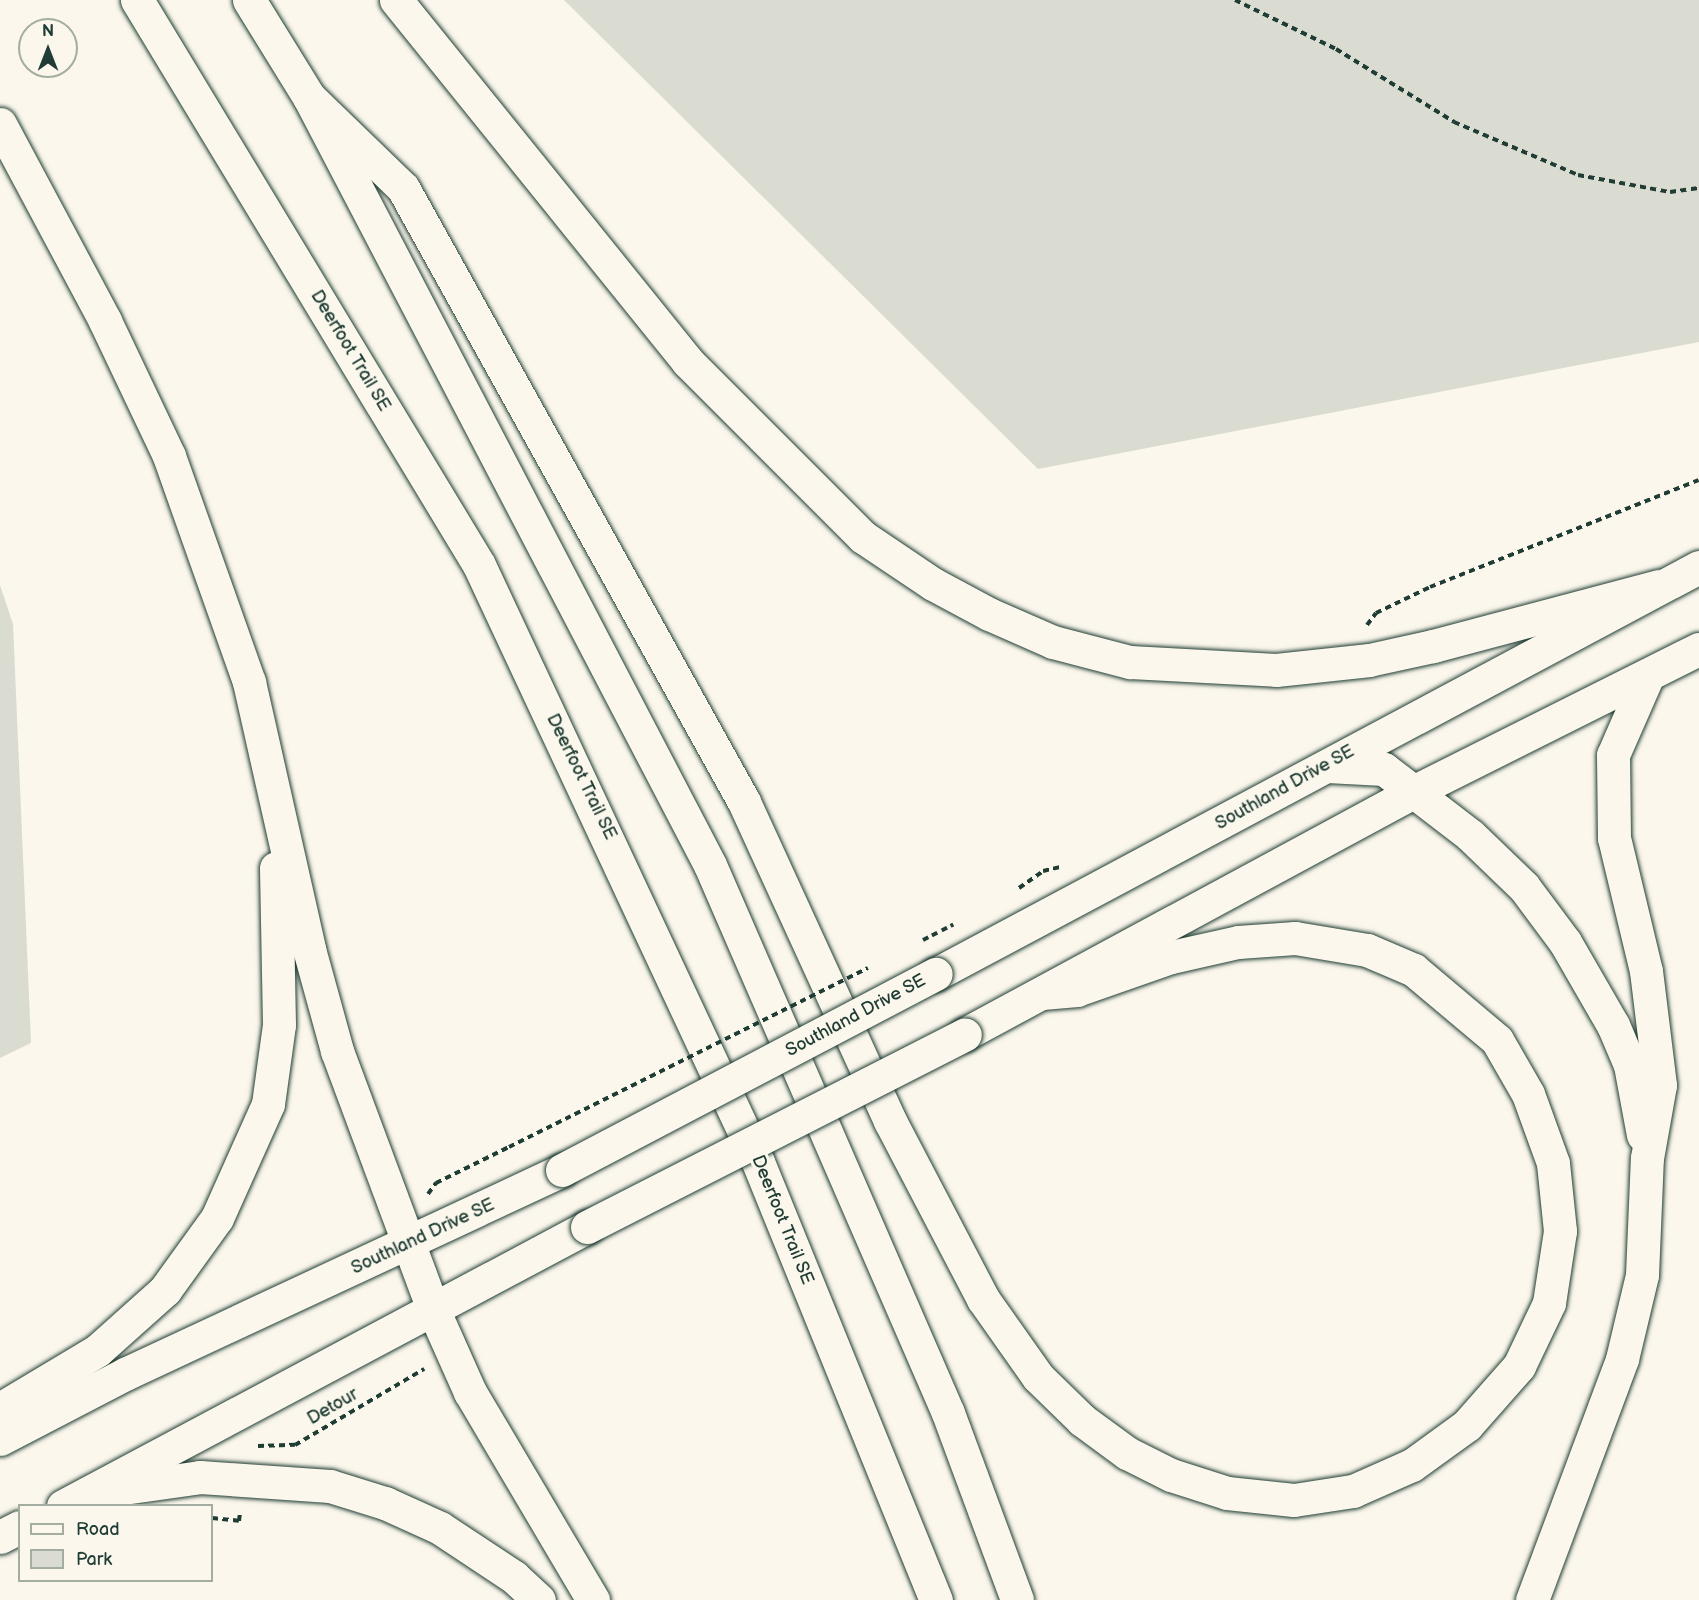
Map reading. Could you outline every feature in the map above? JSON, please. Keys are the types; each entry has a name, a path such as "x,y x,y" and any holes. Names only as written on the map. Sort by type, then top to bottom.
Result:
{"main road":[{"name":"Deerfoot Trail SE","path":"137,0 479,565 627,873 758,1162 936,1600"},
{"path":"249,0 309,97 710,865 948,1413 1017,1600"},
{"path":"396,0 688,362 863,537 933,584 989,614 1053,642 1130,662 1276,670 1422,648 1658,586"},
{"path":"309,97 403,188 744,802 890,1121 983,1299 1038,1377 1082,1420 1127,1453 1171,1475 1227,1493 1294,1500 1353,1491 1412,1464 1467,1425 1519,1366 1549,1303 1560,1231 1553,1163 1528,1094 1497,1040 1414,970 1367,950 1295,938 1238,942 1171,957 1077,990 1042,993"},
{"path":"0,124 105,321 169,456 249,682 337,1051 433,1309 470,1392 593,1600"},
{"name":"Southland Drive SE","path":"0,1439 125,1374 411,1245 562,1170 1327,766 1658,586 1699,567"},
{"path":"75,1499 587,1227 965,1034 1418,790 1699,649"},
{"path":"1532,1600 1622,1359 1642,1275 1647,1158 1660,1085 1646,971 1614,838 1613,755 1648,675"},
{"path":"1327,766 1384,769 1418,790 1524,888 1565,942 1613,1025 1630,1065 1647,1158"},
{"path":"0,1409 98,1350 165,1290 217,1218 246,1160 268,1104 279,1025 274,794"},
{"path":"75,1499 200,1476 330,1486 385,1503 440,1528 514,1577 539,1600"},
{"path":"0,1537 18,1528"}],"path":[{"path":"1235,0 1336,49 1454,122 1578,175 1661,191 1699,188"},
{"path":"1363,631 1376,613 1430,587 1699,480"},
{"path":"911,946 953,925"},
{"path":"436,1183 879,962"},
{"name":"Detour","path":"255,1448 262,1442 295,1444 429,1366"}],"green space":[{"path":"564,0 1699,0 1699,342 1038,469"},
{"path":"0,585 13,624 31,1043 0,1058"}]}
